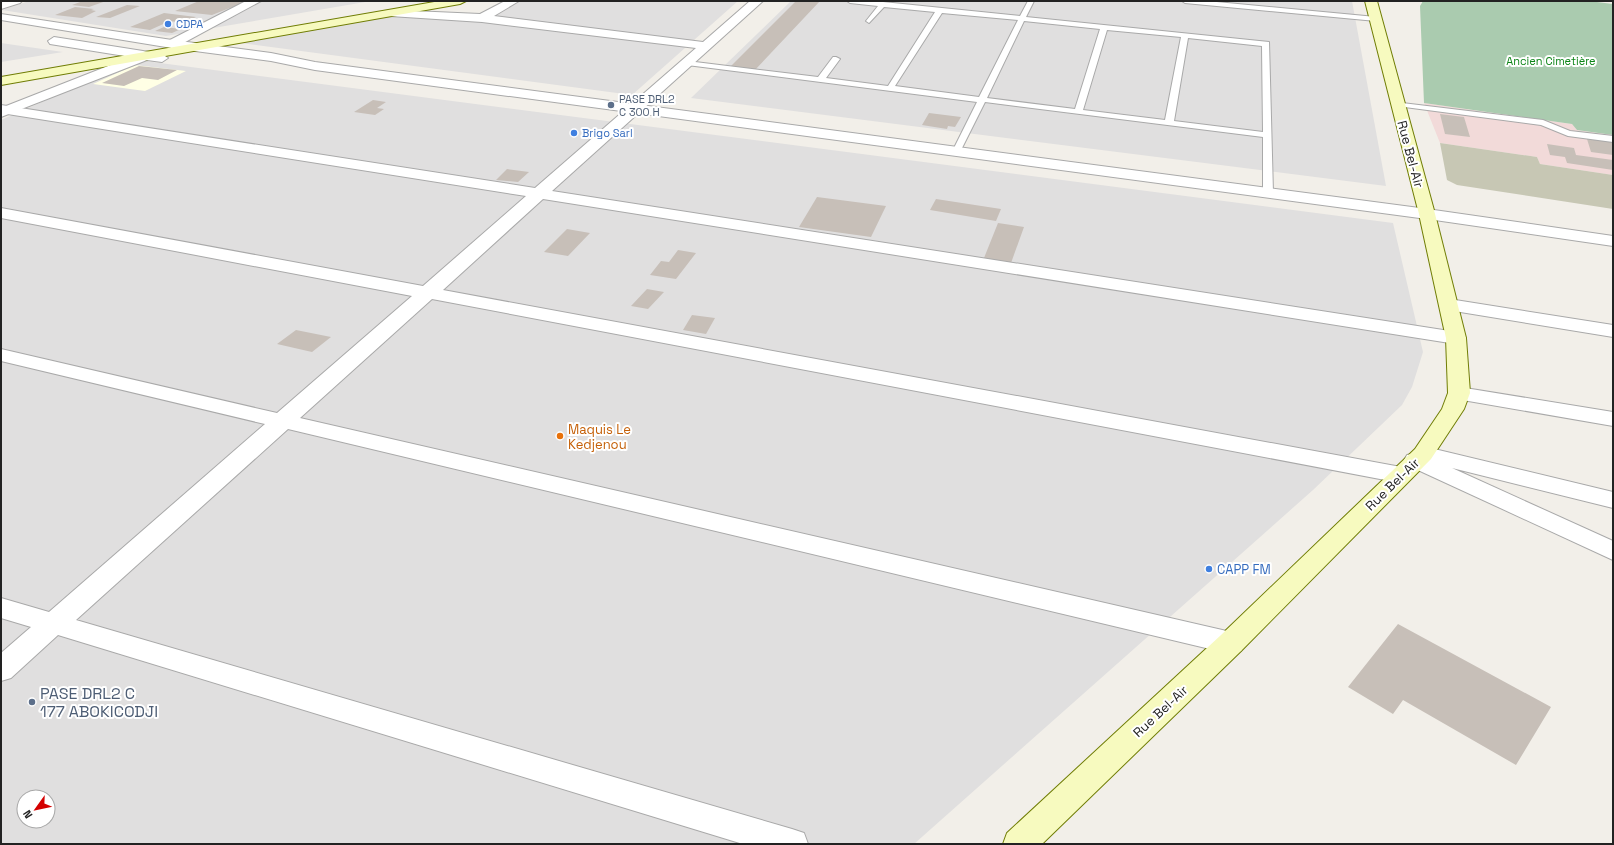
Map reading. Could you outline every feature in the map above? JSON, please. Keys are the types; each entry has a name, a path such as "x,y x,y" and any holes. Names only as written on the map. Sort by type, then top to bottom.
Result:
{"main road":[{"path":"1,73 422,1"},
{"path":"1,81 460,1"},
{"name":"Rue Bel-Air","path":"1019,844 1231,643 1413,463 1453,409 1459,393 1456,338 1427,214 1397,104 1374,10"}],"street":[{"path":"1,6 16,1"},
{"path":"172,44 255,1"},
{"path":"482,18 513,1"},
{"path":"1,670 758,1"},
{"path":"390,13 482,18 706,46"},
{"path":"1,17 194,48 271,57 315,66 634,110 1427,214 1613,242"},
{"path":"45,39 145,56 190,61"},
{"path":"4,110 145,56"},
{"path":"257,68 315,66"},
{"path":"4,110 1456,338"},
{"path":"1,213 427,293 1413,463 1613,500"},
{"path":"1449,305 1613,331"},
{"path":"1,355 1231,643"},
{"path":"1459,393 1613,419"},
{"path":"1413,463 1613,551"},
{"path":"1,608 792,844"}],"lane":[{"path":"850,1 883,4 894,3 940,10 957,9 1023,19 1266,44 1266,135 1268,193"},
{"path":"956,152 1031,1"},
{"path":"1185,1 1374,10"},
{"path":"869,22 883,4"},
{"path":"890,88 940,10"},
{"path":"1078,112 1104,27"},
{"path":"1169,123 1185,36"},
{"path":"820,80 836,59"},
{"path":"687,63 1266,135"},
{"path":"1397,104 1543,123 1568,133 1613,139"}],"shaded area":[{"path":"29,1 371,1 166,36 2,10"},
{"path":"520,1 738,1 632,95 241,43 400,11 486,21"},
{"path":"791,1 1352,1 1386,186 691,98"},
{"path":"1,43 63,52 1,62"},
{"path":"137,60 1393,223 1423,352 1412,387 1402,405 1313,490 914,844 1,844 1,120"},
{"path":"135,65 186,71 145,91 93,84"},
{"path":"1424,103 1572,124 1577,130 1613,135 1613,175 1540,164 1537,157 1440,143"},
{"path":"1440,143 1537,157 1540,164 1613,175 1613,209 1457,185 1447,180"}],"green space":[{"name":"Ancien Cimetière","path":"1423,1 1589,1 1613,4 1613,135 1577,130 1572,124 1424,103 1420,6"}],"building":[{"path":"83,1 106,1 89,7 72,5"},
{"path":"199,1 245,2 212,15 175,11"},
{"path":"796,1 820,1 755,70 730,67"},
{"path":"127,5 140,6 110,18 96,17"},
{"path":"75,7 94,9 91,10 96,11 82,18 55,15"},
{"path":"164,13 196,17 184,23 170,21 150,30 130,27"},
{"path":"164,27 181,29 172,33 155,31"},
{"path":"139,66 177,70 158,80 142,78 124,86 102,83"},
{"path":"373,100 386,102 377,108 384,109 375,115 354,112"},
{"path":"929,113 961,117 955,127 948,126 947,129 922,125"},
{"path":"1440,114 1464,117 1470,137 1445,134"},
{"path":"1587,139 1613,142 1613,155 1591,152"},
{"path":"1547,144 1574,148 1576,155 1613,160 1613,170 1567,163 1565,157 1550,155"},
{"path":"507,169 529,172 518,182 496,180"},
{"path":"817,197 886,206 871,237 799,227"},
{"path":"936,199 1001,209 996,221 930,210"},
{"path":"998,223 1024,227 1011,263 984,258"},
{"path":"567,229 590,233 568,256 544,252"},
{"path":"678,250 696,253 676,279 650,275 661,261 669,262"},
{"path":"647,289 664,292 648,309 631,306"},
{"path":"692,315 715,318 706,334 683,330"},
{"path":"296,330 331,337 312,352 277,344"},
{"path":"1398,624 1551,707 1516,765 1403,700 1393,714 1348,687"}],"place":[{"name":"CDPA","path":"168,24"},
{"name":"PASE DRL2 C 300 H","path":"611,105"},
{"name":"Brigo Sarl","path":"574,133"},
{"name":"Maquis Le Kedjenou","path":"560,436"},
{"name":"CAPP FM","path":"1209,569"},
{"name":"PASE DRL2 C 177 ABOKICODJI","path":"32,702"}]}
